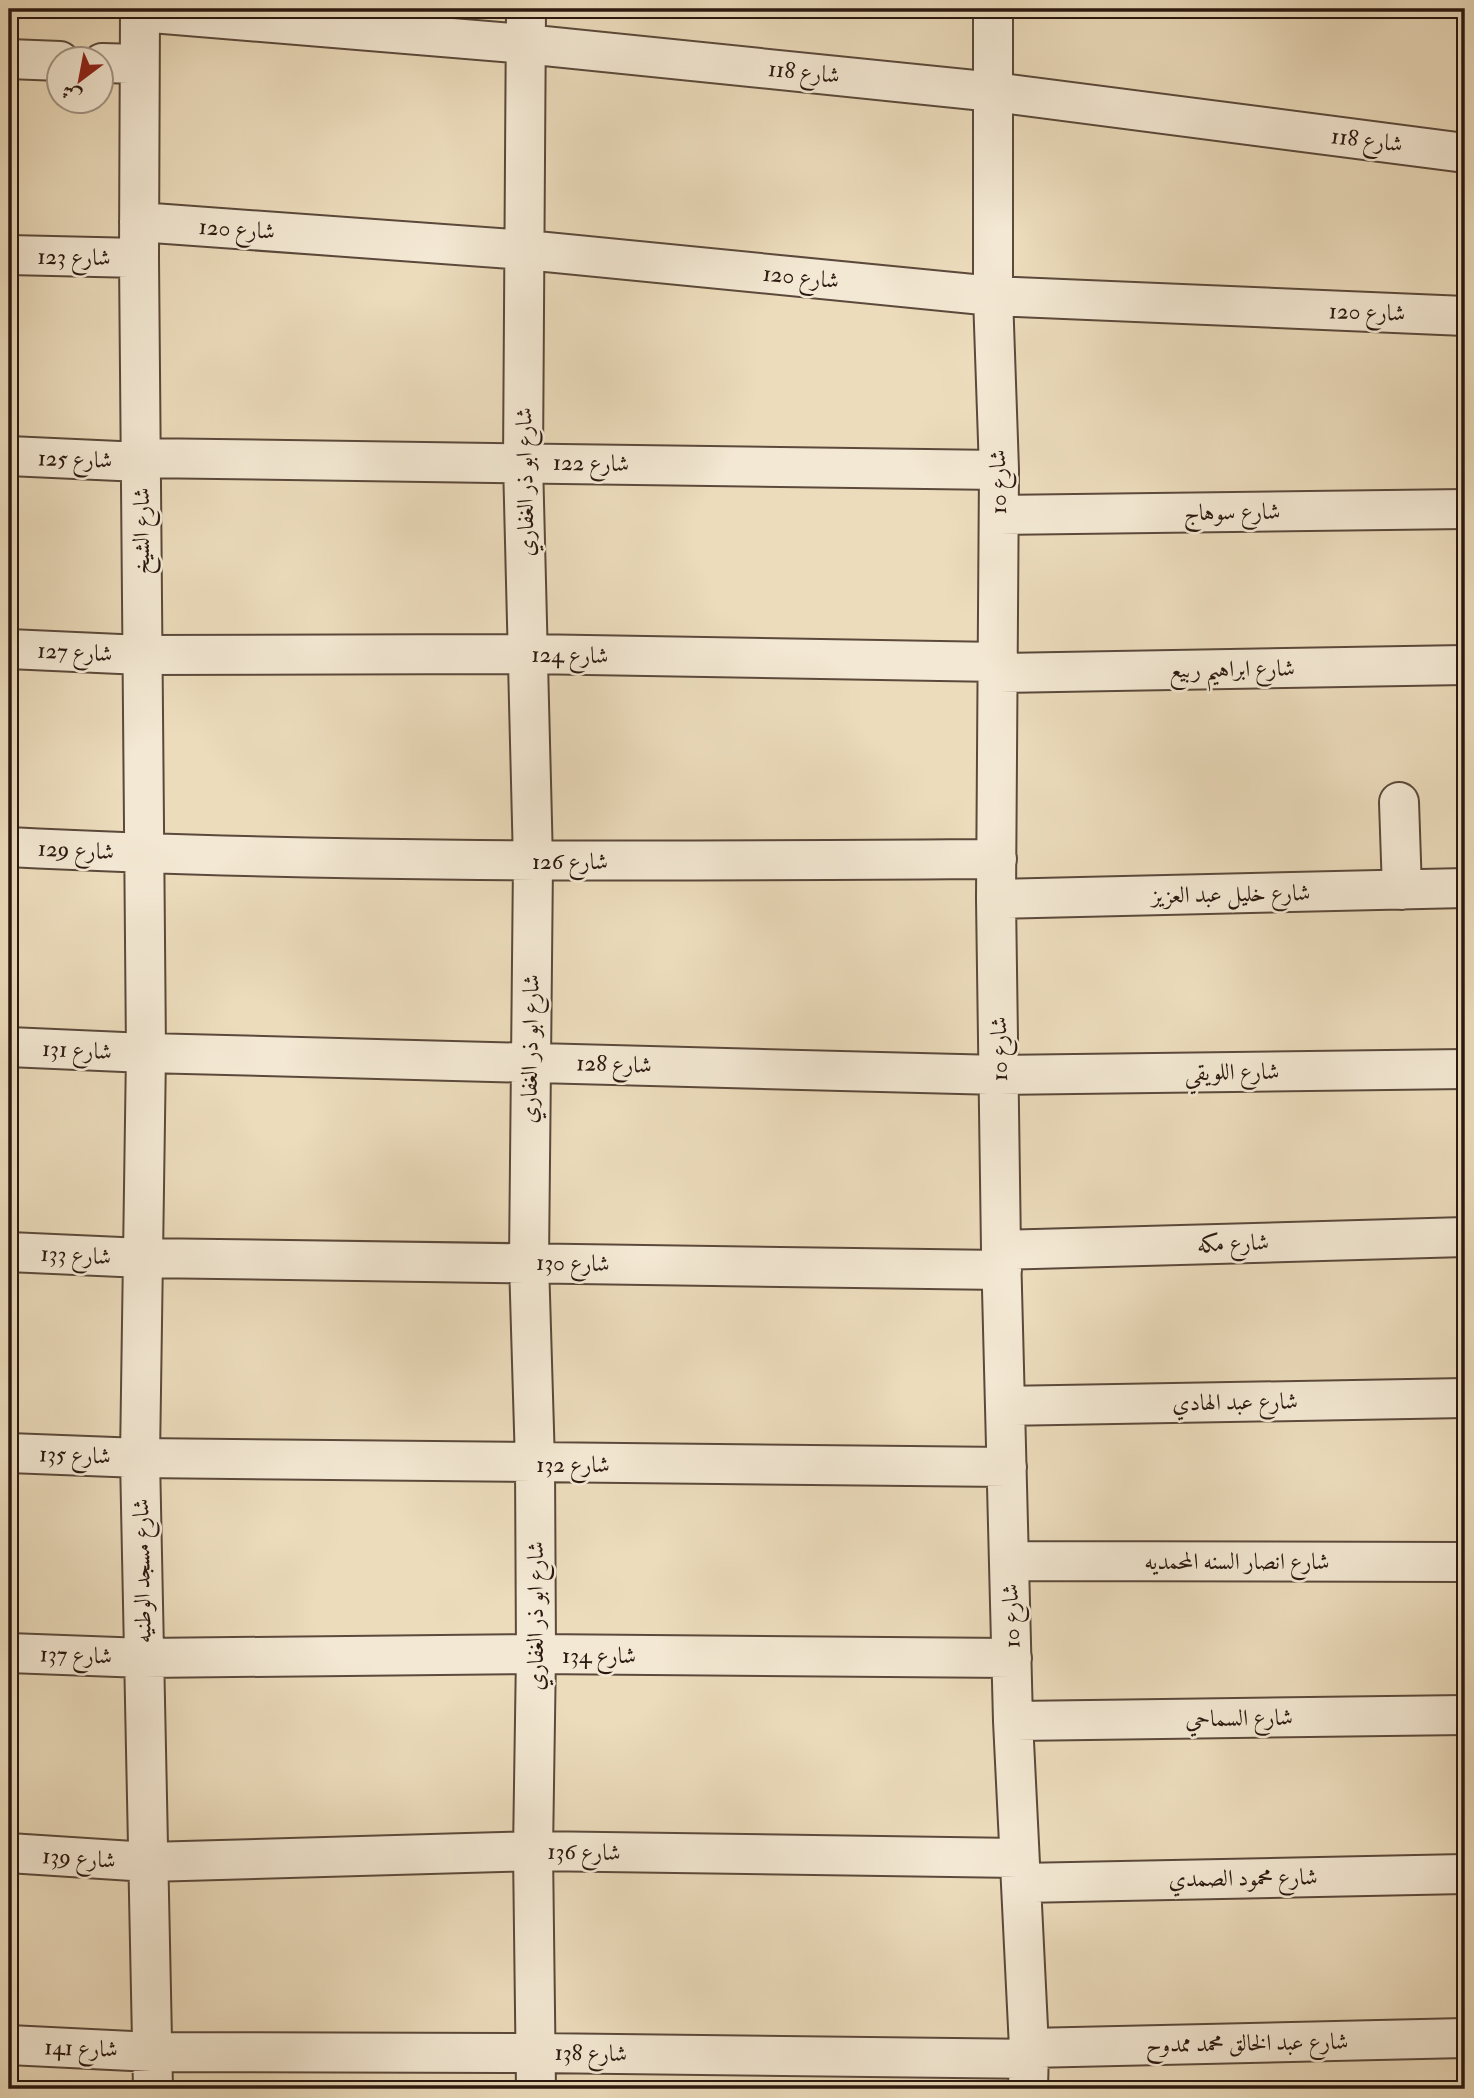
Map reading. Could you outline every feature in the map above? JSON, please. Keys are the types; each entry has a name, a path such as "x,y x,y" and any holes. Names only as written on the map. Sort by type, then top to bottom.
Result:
{"street":[{"name":"شارع 10","path":"993,9 993,296 999,470 996,899 1002,1260 1013,1721 1029,2065"},
{"name":"شارع 118","path":"140,10 526,26 994,92 1465,153"},
{"name":"شارع الشيخ","path":"140,10 140,460 145,1053"},
{"name":"شارع ابو ذر الغفاري","path":"526,26 523,462 533,862 529,1262 535,1464 533,1852 536,2071"},
{"path":"9,59 46,60"},
{"path":"116,64 139,65"},
{"name":"شارع 120","path":"139,240 526,250 993,296 1465,316"},
{"name":"شارع 123","path":"9,255 139,240"},
{"name":"شارع 125","path":"9,456 140,460"},
{"name":"شارع 122","path":"140,460 523,462 999,470"},
{"name":"شارع سوهاج","path":"999,515 1465,509"},
{"name":"شارع 127","path":"9,649 142,655"},
{"name":"شارع 124","path":"142,655 528,654 999,667"},
{"name":"شارع ابراهيم ربيع","path":"999,667 1465,665"},
{"path":"1399,802 1402,890"},
{"name":"شارع 129","path":"9,847 144,854"},
{"name":"شارع 126","path":"144,854 533,862 997,859"},
{"name":"شارع خليل عبد العزيز","path":"996,899 1465,888"},
{"name":"شارع 131","path":"9,1047 145,1053"},
{"name":"شارع 128","path":"145,1053 999,1075"},
{"name":"شارع مسجد الوطنيه","path":"145,1053 140,1458 153,2089"},
{"name":"شارع اللويقي","path":"999,1075 1465,1069"},
{"name":"شارع مكه","path":"1002,1260 1465,1237"},
{"name":"شارع 133","path":"9,1252 143,1258"},
{"name":"شارع 130","path":"143,1258 529,1262 1002,1260"},
{"name":"شارع عبد الهادي","path":"1005,1406 1465,1398"},
{"name":"شارع 135","path":"9,1452 140,1458"},
{"name":"شارع 132","path":"140,1458 1007,1467"},
{"name":"شارع انصار السنه المحمديه","path":"1009,1561 1465,1562"},
{"name":"شارع 137","path":"9,1653 144,1658"},
{"name":"شارع 134","path":"144,1658 536,1654 1012,1658"},
{"name":"شارع السماحي","path":"1013,1721 1465,1714"},
{"name":"شارع 136","path":"148,1862 533,1852 1020,1870"},
{"name":"شارع 139","path":"9,1853 148,1862"},
{"name":"شارع محمود الصمدي","path":"1020,1870 1465,1874"},
{"name":"شارع عبد الخالق محمد ممدوح","path":"1029,2065 1465,2038"},
{"name":"شارع 141","path":"9,2045 152,2052"},
{"name":"شارع 138","path":"152,2052 536,2071 1029,2065"}]}
